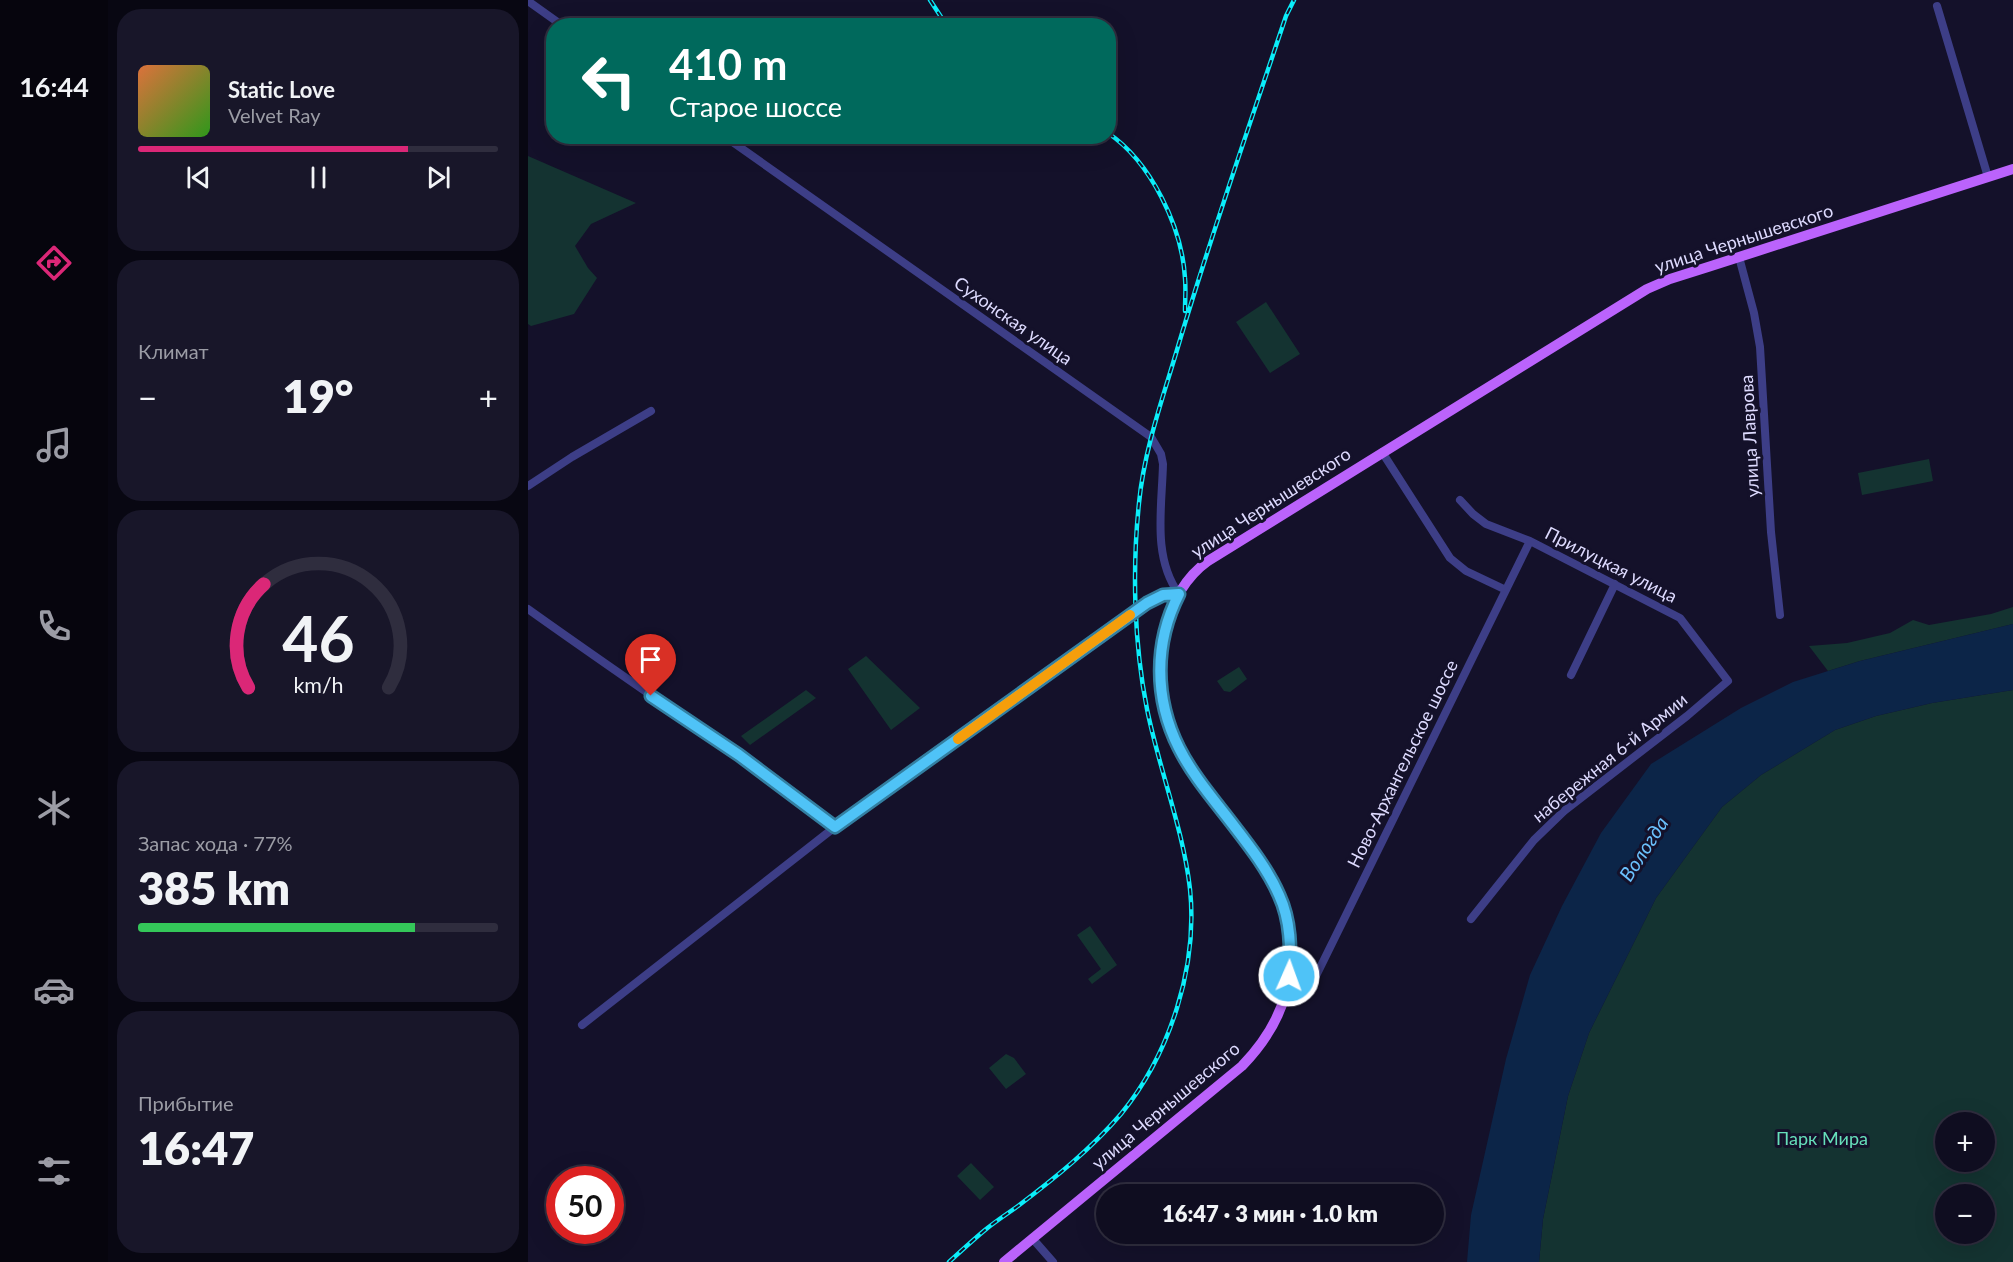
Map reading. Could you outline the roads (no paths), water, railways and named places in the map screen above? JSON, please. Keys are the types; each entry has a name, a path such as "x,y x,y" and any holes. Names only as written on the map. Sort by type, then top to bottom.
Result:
{"main road":[{"name":"улица Чернышевского","path":"1005,1262 1242,1066 1259,1049 1284,1002 1291,949 1287,919 1280,897 1258,858 1192,770 1179,748 1166,715 1159,678 1160,660 1167,618 1188,579 1208,561 1647,289 1670,279 2013,169"}],"street":[{"path":"528,1 552,18"},
{"path":"1936,6 1988,177"},
{"name":"Сухонская улица","path":"735,144 1151,437 1161,454 1163,464 1162,558 1171,584 1179,594"},
{"name":"улица Лаврова","path":"1739,257 1754,313 1760,347 1771,532 1780,615"},
{"path":"528,486 572,457 651,411"},
{"path":"1382,452 1450,558 1466,572 1506,590"},
{"name":"Прилуцкая улица","path":"1460,500 1486,524 1530,541 1680,618 1728,681"},
{"name":"Ново-Архангельское шоссе","path":"1289,976 1315,978 1530,541"},
{"path":"1571,675 1615,584"},
{"path":"582,1025 835,827 1147,603 1163,595 1179,594"},
{"path":"528,609 739,755 835,827"},
{"name":"набережная 6-й Армии","path":"1471,920 1534,840 1564,811 1687,716 1728,681"},
{"path":"1032,1238 1053,1262"}],"water":[{"name":"Вологда","path":"2013,624 2013,690 1932,703 1876,716 1835,730 1761,775 1722,807 1656,898 1589,1033 1568,1096 1543,1219 1539,1262 1467,1262 1471,1215 1506,1059 1530,975 1562,906 1601,833 1651,764 1741,708 1793,682 1860,661"}],"railway":[{"path":"930,0 942,18"},
{"path":"949,1262 985,1230 1059,1174 1121,1114 1154,1064 1177,1008 1185,979 1191,919 1187,866 1152,731 1139,659 1135,554 1141,484 1149,445 1190,308 1286,16 1294,0"},
{"path":"1116,139 1138,161 1150,178 1171,217 1183,258 1185,311"}],"park label":[{"name":"Парк Мира","path":"1822,1139"}]}
